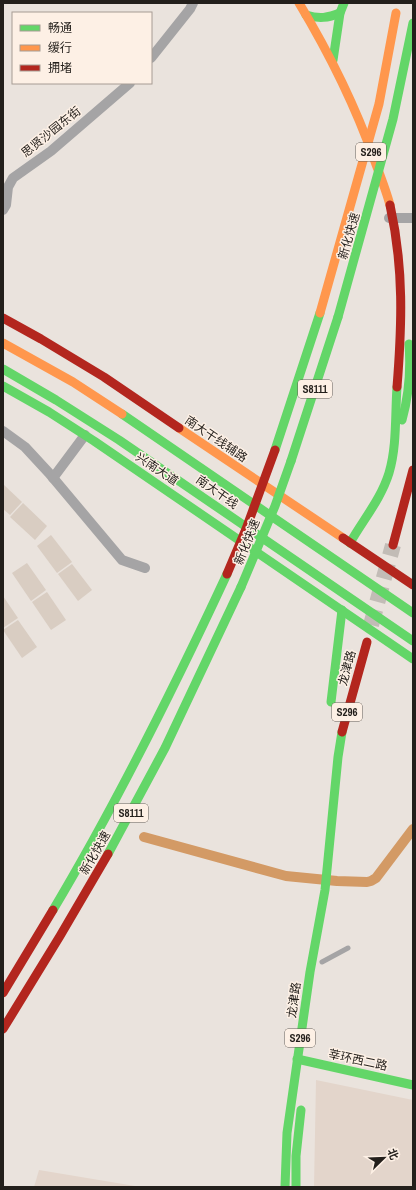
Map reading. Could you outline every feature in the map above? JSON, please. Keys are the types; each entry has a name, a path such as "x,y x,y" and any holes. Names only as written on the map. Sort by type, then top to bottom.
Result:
{"main road":[{"name":"S296","path":"299,3 333,60 363,131 385,191 400,255 404,315 409,341 410,380 407,403 394,443 391,465 384,485 372,508 350,543"},
{"path":"333,60 340,13 344,3"},
{"name":"新化快速","path":"3,993 63,894 115,801 170,693 227,574 246,529 275,450 320,313 378,104 398,3"},
{"path":"306,15 316,19 327,18 340,13"},
{"name":"新化快速","path":"3,1029 115,842 194,689 242,587 291,461 338,317 393,120 413,23"},
{"name":"南大干线辅路","path":"3,318 104,377 413,585"},
{"name":"南大干线","path":"3,343 73,382 413,613"},
{"name":"南大干线","path":"3,369 56,400 119,440 413,641"},
{"name":"兴南大道","path":"3,386 85,435 178,497 413,659"},
{"path":"393,545 413,470"},
{"path":"330,702 342,610"},
{"name":"龙津路","path":"321,973 336,772 340,744 366,642"},
{"name":"龙津路","path":"285,1187 287,1132 297,1059 310,972 326,890"},
{"name":"莘环西二路","path":"297,1059 413,1085"},
{"path":"296,1187 297,1151 302,1099"}],"street":[{"path":"152,57 190,9 193,3"},
{"name":"思贤沙园东街","path":"3,210 6,205 8,187 13,178 51,151 129,84"},
{"path":"391,218 413,218"},
{"path":"3,431 25,447 122,560 145,568"},
{"path":"53,478 85,435"}],"lane":[{"path":"322,962 348,948"}],"shaded area":[{"path":"316,1080 413,1100 413,1187 314,1187"},
{"path":"39,1170 141,1187 34,1187"}],"building":[{"path":"3,484 22,502 10,515 3,509"},
{"path":"23,503 47,526 35,540 10,517"},
{"path":"51,535 72,562 57,573 37,546"},
{"path":"27,563 46,590 31,601 12,573"},
{"path":"72,564 92,590 78,601 58,574"},
{"path":"47,592 66,620 51,630 32,602"},
{"path":"3,596 18,618 3,628"},
{"path":"18,620 37,647 22,658 3,630"}],"waterway":[{"path":"144,837 286,876 337,881 367,882 376,878 413,829"}],"tunnel":[{"path":"371,625 393,545"}],"traffic: fast":[{"path":"333,60 340,13 344,3"},
{"path":"306,15 323,17 340,13"},
{"path":"338,317 393,119 413,23"},
{"path":"275,450 320,313"},
{"path":"291,461 338,317"},
{"path":"402,420 409,382 409,344"},
{"path":"3,369 56,400 119,440 413,641"},
{"path":"3,386 49,412 94,441 413,659"},
{"path":"350,543 377,501 386,483 392,463 395,442 397,387"},
{"path":"122,414 413,613"},
{"path":"241,587 275,506 291,461"},
{"path":"53,910 123,786 187,659 227,574"},
{"path":"108,854 165,748 241,587"},
{"path":"331,702 342,610"},
{"path":"285,1187 287,1133 310,972 325,890 338,757 342,732"},
{"path":"297,1059 413,1085"},
{"path":"296,1187 296,1156 301,1110"}],"traffic: slow":[{"path":"299,3 321,41 350,99 367,139 390,205"},
{"path":"320,313 379,104 396,13"},
{"path":"3,343 73,382 122,414"},
{"path":"179,428 343,538"}],"traffic: jam":[{"path":"390,205 398,251 401,296 397,387"},
{"path":"3,318 104,377 179,428"},
{"path":"227,574 246,529 275,450"},
{"path":"393,545 413,470"},
{"path":"343,538 413,585"},
{"path":"342,732 367,642"},
{"path":"3,1029 108,854"},
{"path":"3,993 53,910"}]}
